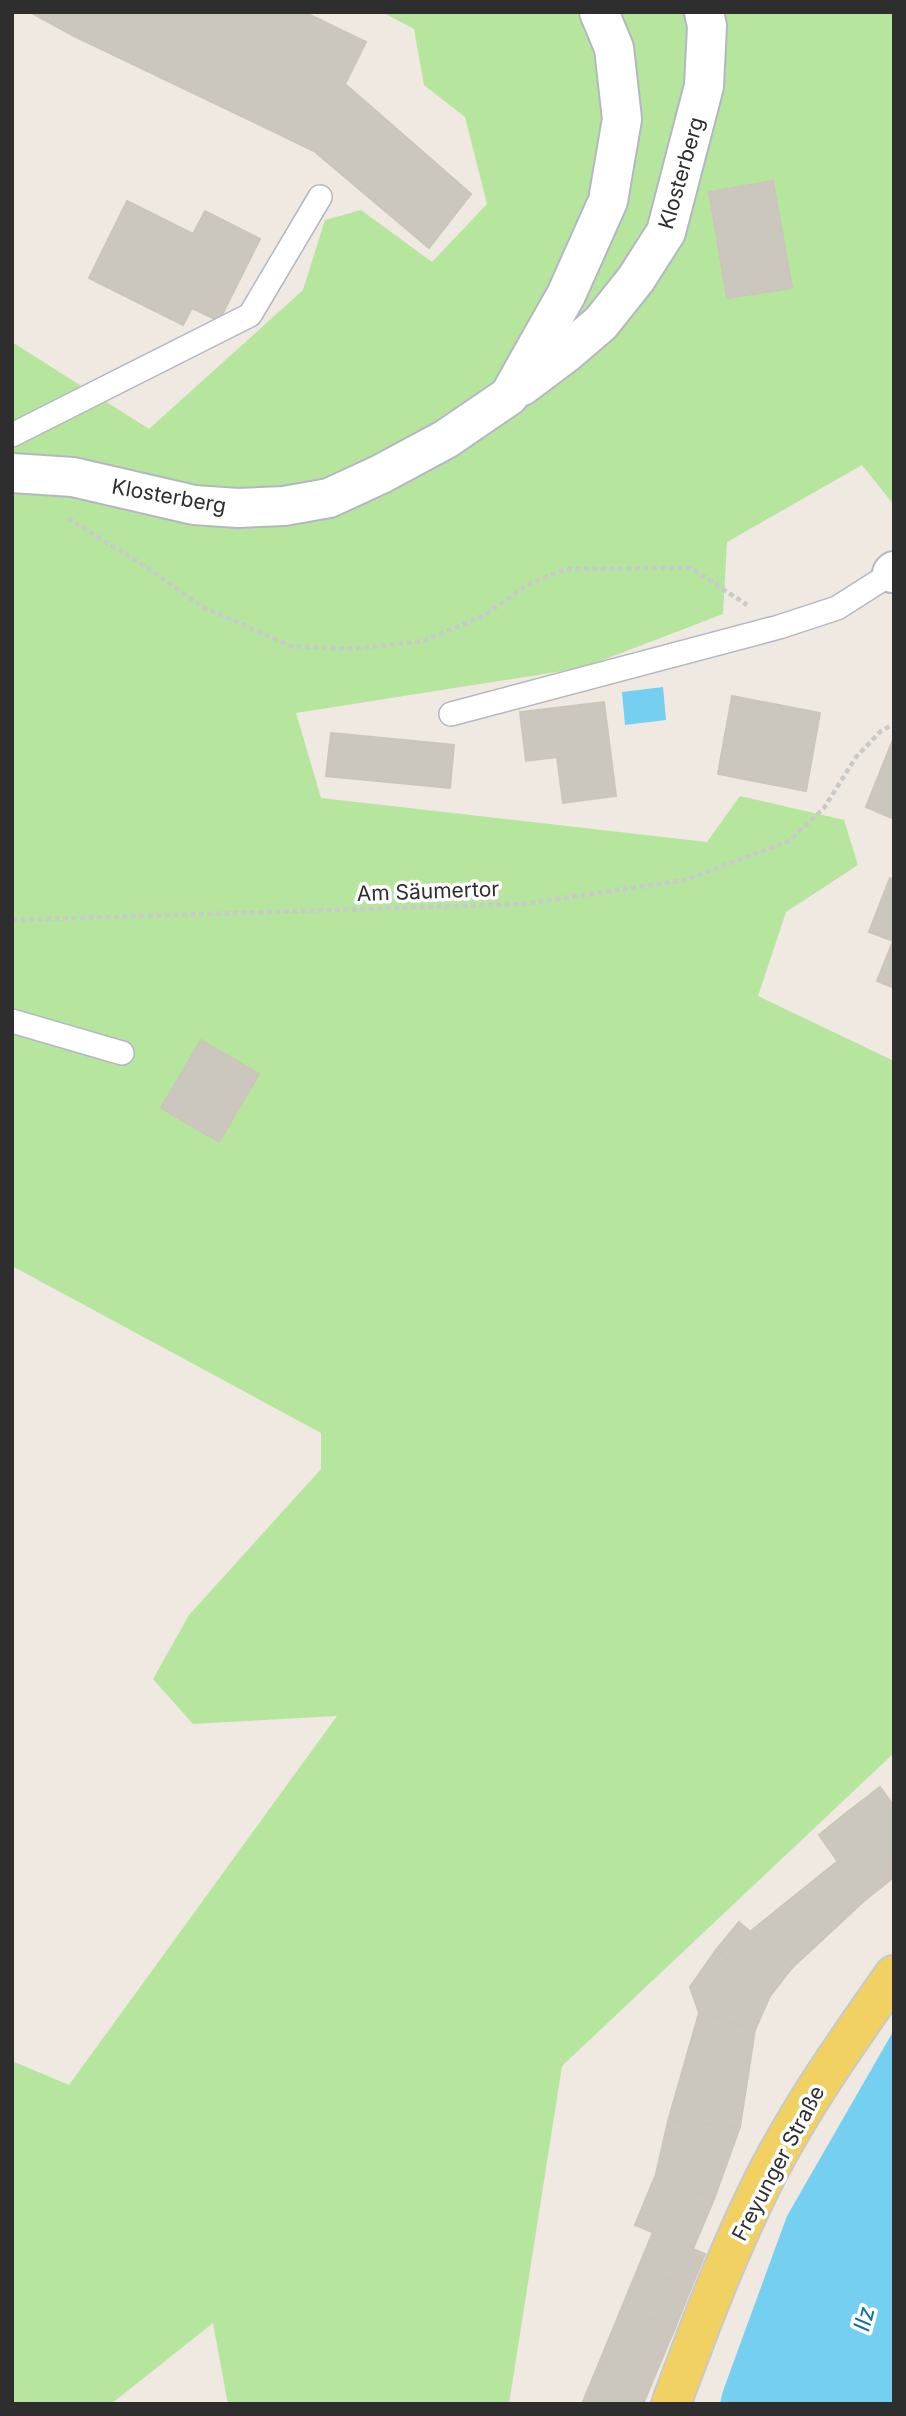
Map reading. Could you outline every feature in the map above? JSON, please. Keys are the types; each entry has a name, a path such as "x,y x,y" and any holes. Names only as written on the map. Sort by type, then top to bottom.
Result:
{"main road":[{"name":"Freyunger Straße","path":"671,2404 700,2327 756,2195 824,2075 894,1975"}],"street":[{"name":"Klosterberg","path":"509,396 566,295 608,201 622,119 614,48 599,12"},
{"name":"Klosterberg","path":"12,473 74,477 194,505 238,508 284,506 329,498 446,439 566,354 601,323 636,279 666,232 704,86 707,26 704,12"}],"lane":[{"path":"12,435 250,315 320,197"},
{"path":"451,714 837,608 893,572"},
{"path":"12,1021 122,1053"}],"path":[{"path":"62,514 203,607 291,646 352,649 424,641 485,615 527,585 566,569 691,568 779,626"},
{"name":"Am Säumertor","path":"12,920 524,904 685,880 789,841 824,808 856,757 881,731 894,724"}],"green space":[{"path":"382,12 894,12 894,505 862,465 727,542 723,614 582,668 296,713 321,798 707,842 740,796 844,820 858,865 786,912 758,996 894,1061 894,1753 562,2066 509,2404 228,2404 213,2323 111,2404 12,2404 12,2061 69,2085 337,1716 193,1724 153,1679 189,1615 321,1469 321,1433 12,1266 12,342 149,429 303,290 325,220 361,210 432,262 487,204 465,117 424,85 414,29"}],"water":[{"path":"663,687 666,720 625,725 622,692"},
{"name":"Ilz","path":"894,2030 894,2404 720,2404 787,2216"}],"building":[{"path":"30,12 304,12 366,42 345,84 471,194 429,248 314,151 74,36"},
{"path":"773,181 792,288 727,298 709,192"},
{"path":"127,201 193,234 205,211 260,239 219,321 192,308 183,325 89,278"},
{"path":"732,696 820,713 806,791 718,774"},
{"path":"604,702 616,796 563,803 557,757 526,761 520,712"},
{"path":"331,733 454,745 450,788 326,776"},
{"path":"894,737 894,819 866,807"},
{"path":"890,878 894,880 894,988 877,981 893,941 869,932"},
{"path":"201,1040 259,1074 219,1142 161,1108"},
{"path":"880,1787 894,1806 894,1873 845,1814"},
{"path":"845,1814 894,1873 894,1877 865,1900 819,1835"},
{"path":"838,1861 865,1900 792,1968 751,1931"},
{"path":"739,1922 792,1968 770,1996 716,1950"},
{"path":"716,1950 770,1996 755,2030 699,2013 690,1987"},
{"path":"699,2013 755,2030 740,2127 668,2121"},
{"path":"668,2121 740,2127 714,2199 656,2174"},
{"path":"656,2174 714,2199 693,2249 635,2225"},
{"path":"653,2232 705,2254 691,2288 639,2266"},
{"path":"639,2266 691,2288 675,2328 622,2307"},
{"path":"622,2307 675,2328 651,2385 599,2363"},
{"path":"599,2363 651,2385 643,2404 582,2404"}]}
